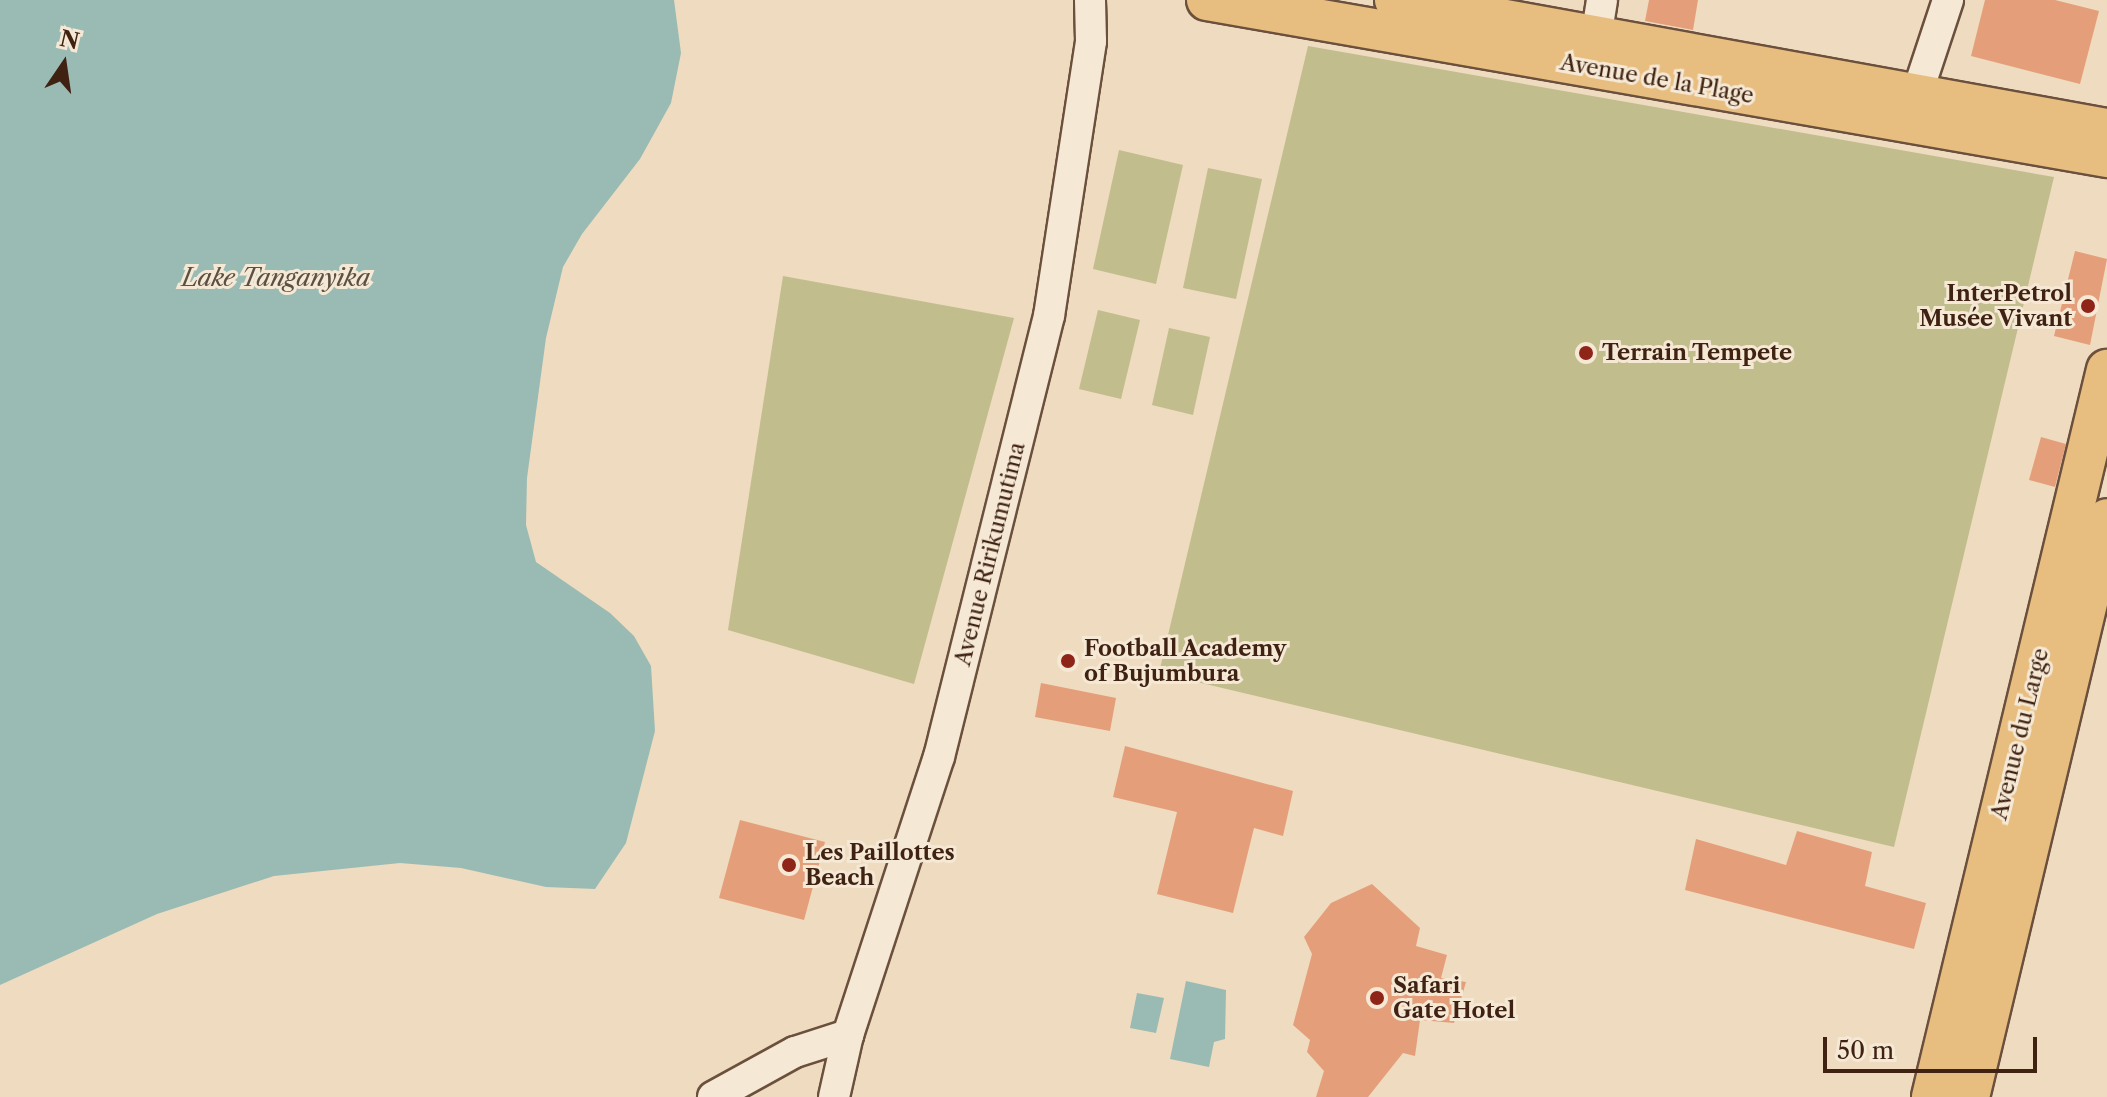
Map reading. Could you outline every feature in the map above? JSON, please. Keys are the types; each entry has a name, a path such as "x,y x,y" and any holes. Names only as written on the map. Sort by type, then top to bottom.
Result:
{"main road":[{"name":"Avenue de la Plage","path":"1207,0 1596,35"},
{"name":"Avenue de la Plage","path":"1395,0 1596,35 1912,109 2102,141"},
{"name":"Avenue du Large","path":"1932,1097 2105,390"},
{"name":"Avenue du Large","path":"1969,1097 2107,519"}],"street":[{"name":"Avenue Ririkumutima","path":"834,1097 848,1035 939,757 1049,316 1091,41 1090,0"},
{"path":"1912,109 1948,0"},
{"path":"713,1097 795,1052 848,1035"}],"shaded area":[{"path":"1308,46 2054,177 1894,847 1159,673"},
{"path":"1119,150 1183,165 1156,284 1093,269"},
{"path":"1208,168 1262,179 1236,299 1183,288"},
{"path":"783,276 1014,318 914,684 728,630"},
{"path":"1098,310 1140,320 1121,399 1079,389"},
{"path":"1169,328 1210,337 1193,415 1152,405"}],"water":[{"name":"Lake Tanganyika","path":"0,0 674,0 681,53 671,103 640,159 582,234 563,267 546,338 527,478 526,525 536,562 610,613 634,636 651,666 655,731 626,843 595,889 546,887 461,868 400,863 274,876 157,914 0,985"},
{"path":"1186,981 1226,990 1225,1039 1214,1042 1209,1067 1170,1059"},
{"path":"1137,993 1164,998 1156,1033 1130,1028"}],"building":[{"path":"1649,0 1698,0 1693,30 1645,21"},
{"path":"1985,0 2055,0 2099,11 2080,84 1971,56"},
{"path":"2075,251 2107,259 2090,345 2054,336"},
{"path":"2041,437 2066,444 2055,487 2029,480"},
{"path":"1041,683 1116,698 1110,731 1035,717"},
{"path":"1125,746 1293,791 1283,836 1254,828 1233,913 1157,894 1177,812 1113,797"},
{"path":"740,820 825,842 804,920 719,898"},
{"path":"1797,831 1872,852 1865,886 1926,903 1914,949 1685,890 1696,839 1786,865"},
{"path":"1372,884 1420,928 1416,946 1447,955 1441,978 1466,982 1454,1023 1420,1020 1415,1056 1403,1053 1368,1097 1316,1097 1324,1071 1307,1052 1310,1040 1293,1025 1312,954 1304,937 1331,903"}],"place":[{"name":"InterPetrol Musée Vivant","path":"2088,306"},
{"name":"Terrain Tempete","path":"1586,353"},
{"name":"Football Academy of Bujumbura","path":"1068,661"},
{"name":"Les Paillottes Beach","path":"789,865"},
{"name":"Safari Gate Hotel","path":"1377,998"}]}
